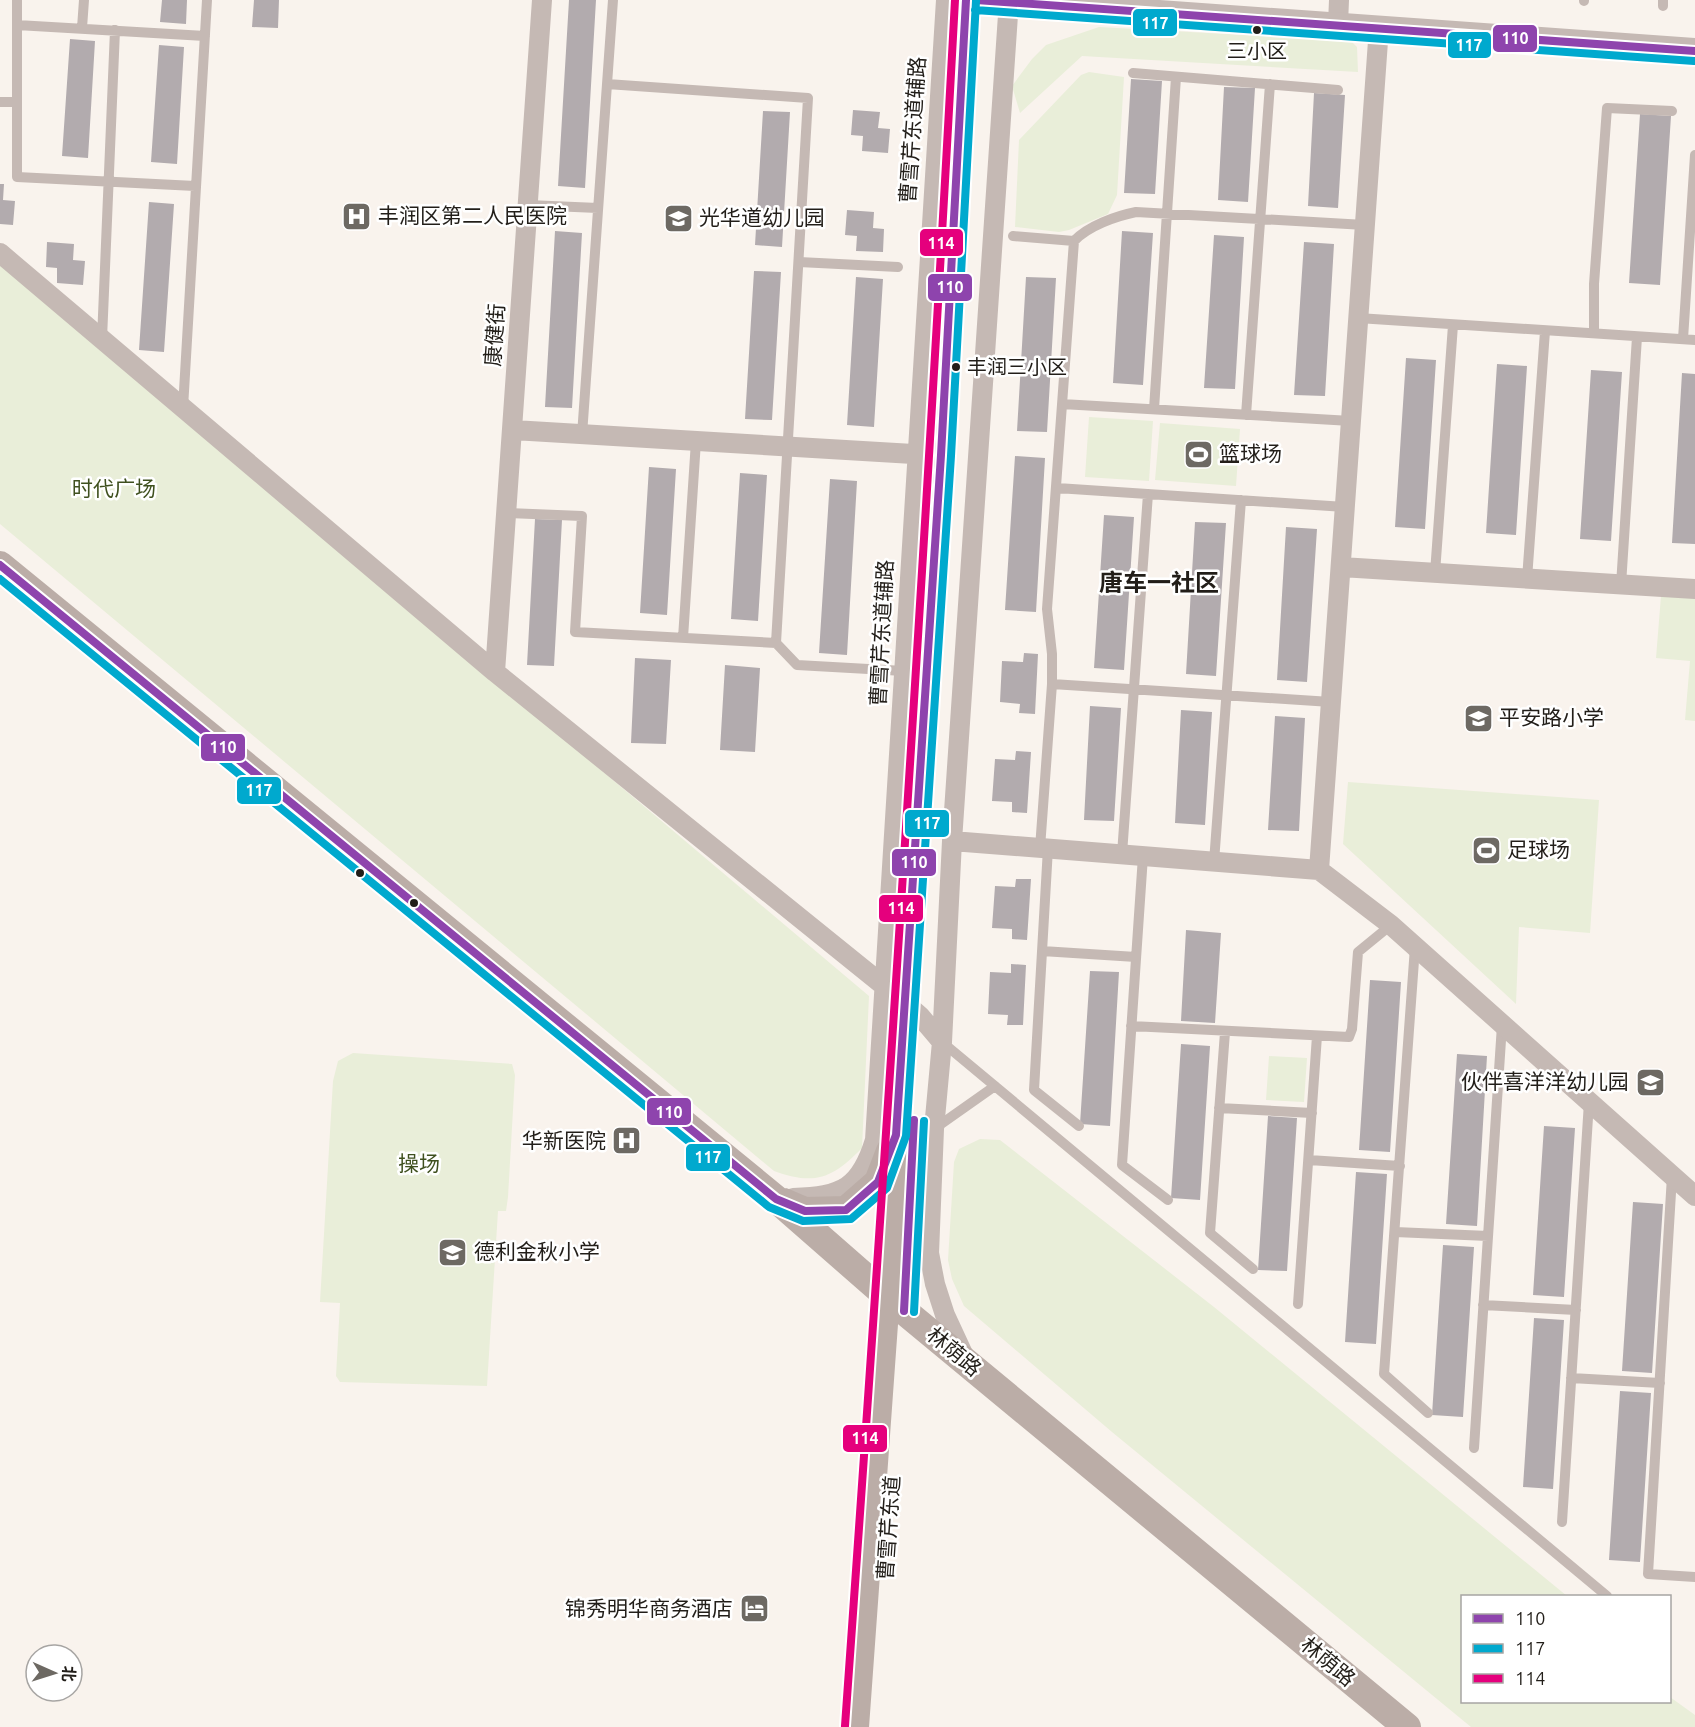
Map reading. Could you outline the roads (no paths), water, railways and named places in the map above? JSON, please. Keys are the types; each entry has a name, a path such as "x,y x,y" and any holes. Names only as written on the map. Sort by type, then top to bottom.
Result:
{"main road":[{"name":"曹雪芹东道","path":"855,1727 895,1303 896,1135 929,454 966,0"},
{"name":"曹雪芹东道","path":"874,1727 895,1303 903,1002 997,1"},
{"name":"林荫路","path":"0,565 776,1199 895,1303 1407,1727"},
{"path":"776,1199 805,1211 846,1210 878,1182 896,1135"}],"street":[{"name":"康健街","path":"495,672 542,0"},
{"name":"曹雪芹东道辅路","path":"776,1199 818,1197 841,1191 859,1177 869,1161 875,1140 903,1002 904,671 929,454 946,0"},
{"path":"976,0 1339,12 1379,27 1695,51"},
{"path":"968,1364 945,1315 935,1284 929,1253 997,1"},
{"path":"1319,870 1379,27"},
{"path":"0,253 495,672 903,1002 942,1042"},
{"path":"513,430 929,454"},
{"path":"1341,567 1695,589"},
{"path":"952,841 1319,870 1391,925 1695,1196"}],"lane":[{"path":"17,0 17,177 195,186"},
{"path":"82,28 84,0"},
{"path":"183,408 207,0"},
{"path":"582,435 613,0"},
{"path":"16,24 205,36"},
{"path":"102,339 115,30"},
{"path":"1133,73 1338,90"},
{"path":"1154,409 1176,77"},
{"path":"607,84 808,98 776,643"},
{"path":"1246,415 1270,84"},
{"path":"0,102 17,102"},
{"path":"1594,333 1594,284 1607,108 1672,111"},
{"path":"1683,339 1695,155"},
{"path":"528,205 598,208"},
{"path":"1079,1126 1034,1090 1042,951 1044,848 1052,684 1052,654 1047,609 1074,241 1082,233 1125,214 1136,212 1365,225"},
{"path":"1013,236 1074,241"},
{"path":"799,262 898,267"},
{"path":"1358,318 1695,340"},
{"path":"1435,573 1453,325"},
{"path":"1527,579 1545,330"},
{"path":"1621,585 1637,337"},
{"path":"1062,404 1351,421"},
{"path":"683,638 696,441"},
{"path":"1057,488 1345,507"},
{"path":"1122,855 1148,494"},
{"path":"1214,862 1241,500"},
{"path":"507,513 582,516 576,632 776,643 797,665 904,671"},
{"path":"1052,684 1331,702"},
{"path":"1143,856 1122,1165 1168,1200"},
{"path":"1131,1026 1349,1037 1352,1029 1358,952 1391,925"},
{"path":"1415,947 1384,1374 1428,1413"},
{"path":"1042,951 1136,957"},
{"path":"1474,1448 1502,1025"},
{"path":"1224,1032 1210,1233 1252,1269"},
{"path":"1298,1304 1317,1036"},
{"path":"942,1042 1606,1595"},
{"path":"934,1129 995,1086"},
{"path":"1562,1522 1589,1101"},
{"path":"1219,1108 1312,1113"},
{"path":"1309,1160 1400,1166"},
{"path":"1672,1176 1648,1574 1695,1577"},
{"path":"1395,1232 1488,1236"},
{"path":"1483,1305 1576,1310"},
{"path":"1571,1378 1660,1383"}],"place":[{"name":"三小区","path":"1257,30"},
{"name":"丰润区第二人民医院","path":"357,216"},
{"name":"光华道幼儿园","path":"678,218"},
{"name":"丰润三小区","path":"956,367"},
{"name":"篮球场","path":"1198,454"},
{"name":"平安路小学","path":"1478,718"},
{"name":"足球场","path":"1486,850"},
{"name":"伙伴喜洋洋幼儿园","path":"1650,1082"},
{"name":"华新医院","path":"627,1141"},
{"name":"德利金秋小学","path":"453,1252"},
{"name":"锦秀明华商务酒店","path":"754,1609"}],"district":[{"name":"唐车一社区","path":"1159,583"}],"park label":[{"name":"时代广场","path":"114,489"},
{"name":"操场","path":"419,1164"}]}
